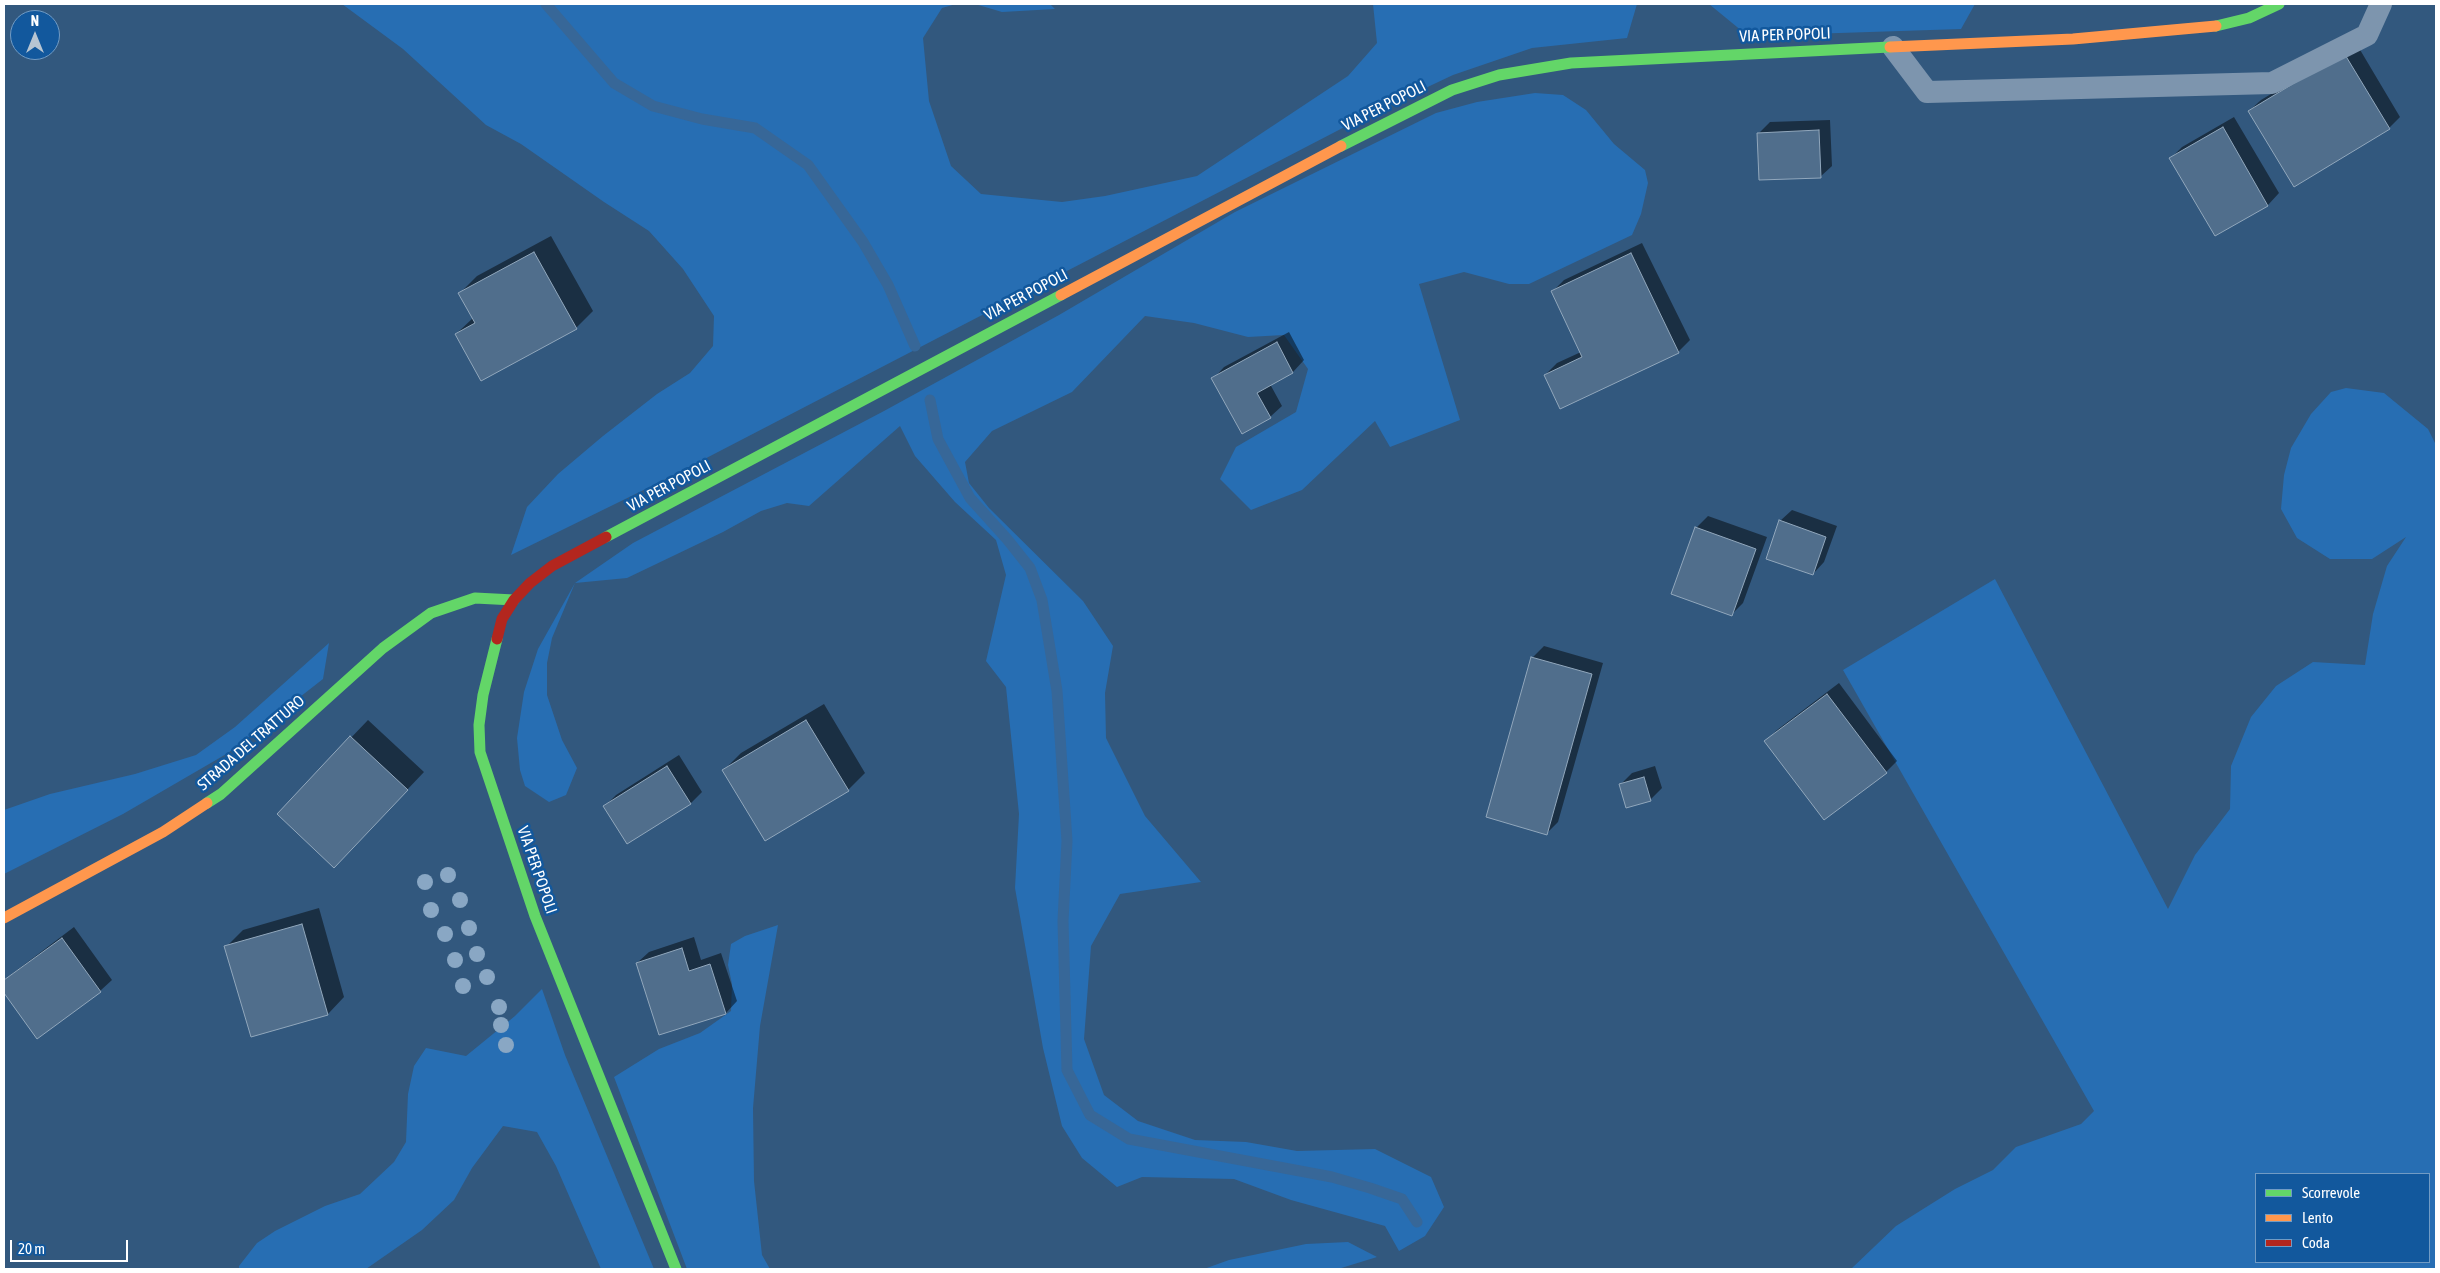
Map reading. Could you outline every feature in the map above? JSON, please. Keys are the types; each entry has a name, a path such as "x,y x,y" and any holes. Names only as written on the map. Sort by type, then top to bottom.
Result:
{"main road":[{"name":"VIA PER POPOLI","path":"676,1269 535,916 480,752 479,725 484,686 502,619 514,600 552,566 1401,114 1452,90 1499,75 1571,63 1667,56 2073,39 2208,28 2249,18 2279,4"},
{"name":"STRADA DEL TRATTURO","path":"4,918 163,832 221,794 383,648 431,613 475,598 514,600"}],"lane":[{"path":"1893,47 1928,92 2272,83 2367,35 2381,4"}],"shaded area":[{"path":"342,4 956,4 942,8 923,38 929,101 951,166 981,194 1062,202 1105,196 1197,176 1348,76 1377,43 1373,4 1637,4 1627,38 1532,48 1453,75 1360,119 664,480 511,555 527,507 558,474 603,436 657,394 690,373 713,346 714,316 683,269 649,231 521,144 486,125 403,49"},
{"path":"975,4 1050,4 1055,9 1002,12"},
{"path":"1709,4 1975,4 1961,29 1748,36"},
{"path":"1535,93 1563,95 1586,110 1614,144 1645,170 1648,183 1641,214 1632,235 1529,284 1509,284 1464,272 1419,284 1460,420 1390,447 1375,421 1302,490 1251,510 1220,479 1236,447 1296,412 1308,369 1284,335 1248,337 1194,323 1145,316 1072,392 992,431 965,462 969,483 989,508 1083,601 1113,646 1105,693 1106,738 1145,816 1201,882 1120,894 1091,946 1084,1039 1104,1095 1138,1121 1195,1140 1246,1142 1297,1151 1375,1149 1431,1177 1444,1207 1425,1236 1399,1251 1385,1226 1291,1200 1234,1179 1142,1177 1117,1187 1082,1158 1062,1126 1043,1048 1015,888 1019,814 1006,687 986,661 1006,575 996,540 955,502 915,456 900,426 809,506 787,503 761,511 723,532 627,578 575,583 633,543 884,411 1059,315 1235,212 1436,113 1477,102"},
{"path":"2346,388 2384,393 2428,429 2436,445 2436,1269 1851,1269 1896,1226 1955,1189 1993,1170 2016,1147 2081,1124 2094,1111 1843,670 1995,579 2168,909 2195,855 2230,809 2231,766 2251,717 2276,686 2313,662 2365,665 2373,614 2387,566 2406,537 2372,559 2330,559 2297,538 2281,509 2284,475 2291,448 2311,414 2331,392"},
{"path":"575,583 552,638 547,663 547,695 562,740 577,768 566,795 549,802 525,786 520,770 517,738 524,692 538,649"},
{"path":"329,643 323,679 228,753 123,814 4,874 4,810 50,794 135,774 196,755 235,727"},
{"path":"778,925 760,1026 753,1108 754,1181 762,1255 770,1269 687,1269 614,1077 659,1049 700,1033 731,1011 732,984 728,965 731,944 745,936"},
{"path":"542,989 565,1055 654,1269 601,1269 556,1166 537,1132 503,1126 472,1168 454,1200 422,1230 366,1269 239,1269 239,1266 257,1243 275,1231 325,1206 360,1194 394,1162 406,1142 408,1094 414,1066 426,1048 466,1056 515,1016"},
{"path":"1348,1242 1377,1257 1338,1269 1204,1269 1229,1260 1306,1244"}],"building":[{"path":"2344,53 2390,129 2294,187 2248,111"},
{"path":"2223,127 2268,206 2215,236 2169,158"},
{"path":"1819,130 1821,178 1759,180 1757,133"},
{"path":"534,252 577,329 481,381 455,334 475,323 458,293"},
{"path":"1631,253 1679,353 1560,409 1544,375 1582,357 1551,291"},
{"path":"1277,342 1293,373 1257,393 1271,418 1242,434 1211,378"},
{"path":"1779,520 1826,537 1813,575 1766,559"},
{"path":"1695,527 1756,549 1732,616 1671,594"},
{"path":"1531,657 1592,674 1547,835 1486,817"},
{"path":"1827,694 1887,773 1824,820 1764,741"},
{"path":"806,720 849,791 765,841 722,770"},
{"path":"350,736 408,790 334,868 277,814"},
{"path":"667,766 691,804 627,844 603,806"},
{"path":"1644,777 1651,801 1626,808 1619,784"},
{"path":"302,924 328,1015 251,1037 224,946"},
{"path":"62,938 101,992 37,1039 4,993 4,980"},
{"path":"682,948 689,971 710,964 726,1014 659,1035 636,963"}],"waterway":[{"path":"546,4 614,83 653,106 702,119 755,128 808,165 863,242 888,285 915,346"},
{"path":"930,400 938,439 970,498 1030,568 1042,600 1057,691 1067,841 1063,921 1067,1070 1090,1115 1129,1139 1332,1177 1370,1188 1402,1199 1417,1222"}],"traffic: fast":[{"path":"2216,26 2249,18 2279,4"},
{"path":"1341,146 1452,90 1499,75 1571,63 1890,47"},
{"path":"606,537 1061,295"},
{"path":"207,803 221,794 383,648 431,613 475,598 514,600"},
{"path":"497,639 483,695 479,725 480,752 535,916 676,1269"}],"traffic: slow":[{"path":"1890,47 2073,39 2216,26"},
{"path":"1061,295 1341,146"},
{"path":"4,918 163,832 207,803"}],"traffic: jam":[{"path":"497,639 502,619 514,600 530,583 552,566 606,537"}]}
